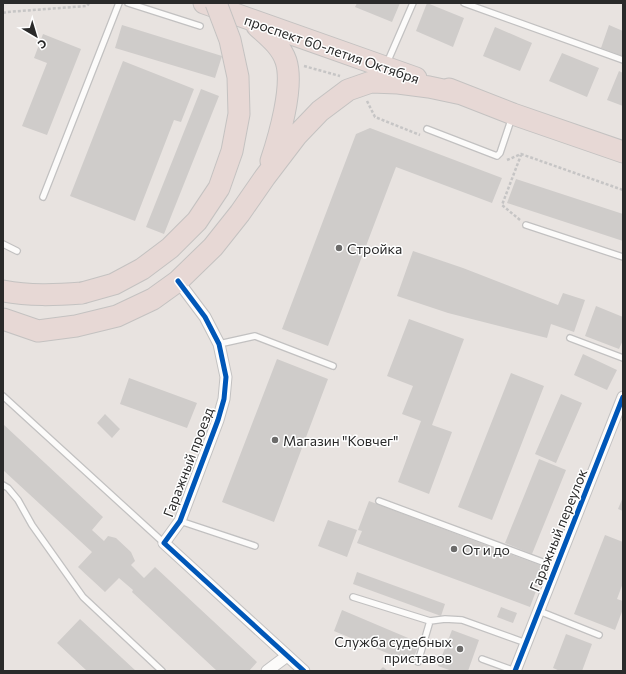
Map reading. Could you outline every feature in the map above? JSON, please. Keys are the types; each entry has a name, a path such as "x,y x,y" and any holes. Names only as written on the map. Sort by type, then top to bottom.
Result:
{"highway":[{"name":"проспект 60-летия Октября","path":"204,3 462,94 512,114 623,152"},
{"path":"3,291 20,294 52,296 82,293 114,284 142,269 170,248 197,221 219,188 232,151 239,114 238,77 230,40 216,3"},
{"path":"240,16 255,23 276,42 286,60 289,74 285,106 278,141 265,177"},
{"name":"проспект 60-летия Октября","path":"3,319 38,331 76,326 116,316 153,299 178,281 213,247 297,135 320,111 348,90 371,82 429,87 462,94"}],"street":[{"name":"Гаражный проезд","path":"164,543 180,521 218,420 224,399 226,377 219,344 205,317 178,281"},
{"name":"Гаражный переулок","path":"515,671 622,401"},
{"path":"164,543 304,671"},
{"path":"267,671 287,656"}],"lane":[{"path":"43,197 119,3"},
{"path":"128,3 200,26"},
{"path":"386,67 413,3"},
{"path":"464,3 623,60"},
{"path":"427,129 497,156 500,153 512,114"},
{"path":"526,225 623,257"},
{"path":"3,244 17,252"},
{"path":"219,344 255,336 333,366"},
{"path":"570,338 623,358"},
{"path":"3,396 164,543"},
{"path":"3,485 8,488 18,500 32,525 83,597 162,671"},
{"path":"379,500 556,567"},
{"path":"180,521 256,546"},
{"path":"353,597 430,621 445,619 462,620 526,643"},
{"path":"539,611 599,635"},
{"path":"418,662 430,621"},
{"path":"482,659 515,671"}],"path":[{"path":"3,13 87,6 90,3"},
{"path":"286,60 351,80 360,86 375,117 425,137"},
{"path":"521,154 502,204 526,225"},
{"path":"502,162 521,154 623,190"}],"building":[{"path":"357,3 400,3 392,22 355,7"},
{"path":"427,3 464,18 453,47 416,31"},
{"path":"122,25 222,56 215,78 115,48"},
{"path":"609,25 623,31 623,56 601,48"},
{"path":"495,27 532,43 520,71 483,56"},
{"path":"43,34 81,49 47,135 22,126 47,63 34,58"},
{"path":"562,53 599,68 587,97 549,81"},
{"path":"123,61 194,89 181,122 174,120 135,221 70,196"},
{"path":"619,71 623,73 623,106 607,100"},
{"path":"201,89 219,96 164,234 146,227"},
{"name":"Стройка","path":"370,128 502,178 492,203 396,167 328,346 282,329 356,134"},
{"path":"516,179 623,214 623,241 507,203"},
{"path":"413,251 463,268 558,305 563,293 585,300 574,332 551,324 547,338 448,313 397,296"},
{"path":"596,306 623,317 623,340 619,349 585,336"},
{"path":"409,319 464,339 432,425 452,432 429,494 398,482 421,421 402,414 413,386 387,376"},
{"path":"583,354 617,370 607,390 574,375"},
{"name":"Магазин \"Ковчег\"","path":"277,359 328,379 274,522 222,502"},
{"path":"511,373 544,386 492,520 458,507"},
{"path":"129,378 197,403 187,428 120,404"},
{"path":"561,394 582,403 556,463 535,454"},
{"path":"105,414 120,429 112,438 97,423"},
{"path":"3,424 103,517 92,530 104,541 108,536 116,538 131,552 135,561 131,565 144,578 155,567 257,662 249,671 217,671 132,592 133,590 119,578 105,592 78,567 92,552 3,470"},
{"path":"539,459 566,470 532,554 505,543"},
{"path":"623,497 623,511 618,509"},
{"name":"От и до","path":"369,501 545,567 530,607 357,543 362,531 358,530"},
{"path":"328,520 357,530 347,557 318,546"},
{"path":"605,535 623,542 623,583 617,599 623,601 623,609 615,630 574,614"},
{"path":"357,572 445,604 441,616 353,584"},
{"path":"501,607 517,613 513,623 497,617"},
{"path":"342,610 420,643 411,663 334,631"},
{"path":"80,619 136,671 87,671 57,643"},
{"name":"Служба судебных приставов","path":"452,630 479,640 468,671 452,671 438,666"},
{"path":"566,634 592,644 582,671 560,671 553,668"},
{"path":"383,667 388,671 379,671"}],"cycle path":[{"path":"178,281 205,317 219,344 226,377 224,399 218,420 180,521 164,543 304,671"},
{"path":"515,671 623,397"}],"place":[{"name":"Стройка","path":"339,248"},
{"name":"Магазин \"Ковчег\"","path":"275,440"},
{"name":"От и до","path":"454,549"},
{"name":"Служба судебных приставов","path":"460,649"}]}
